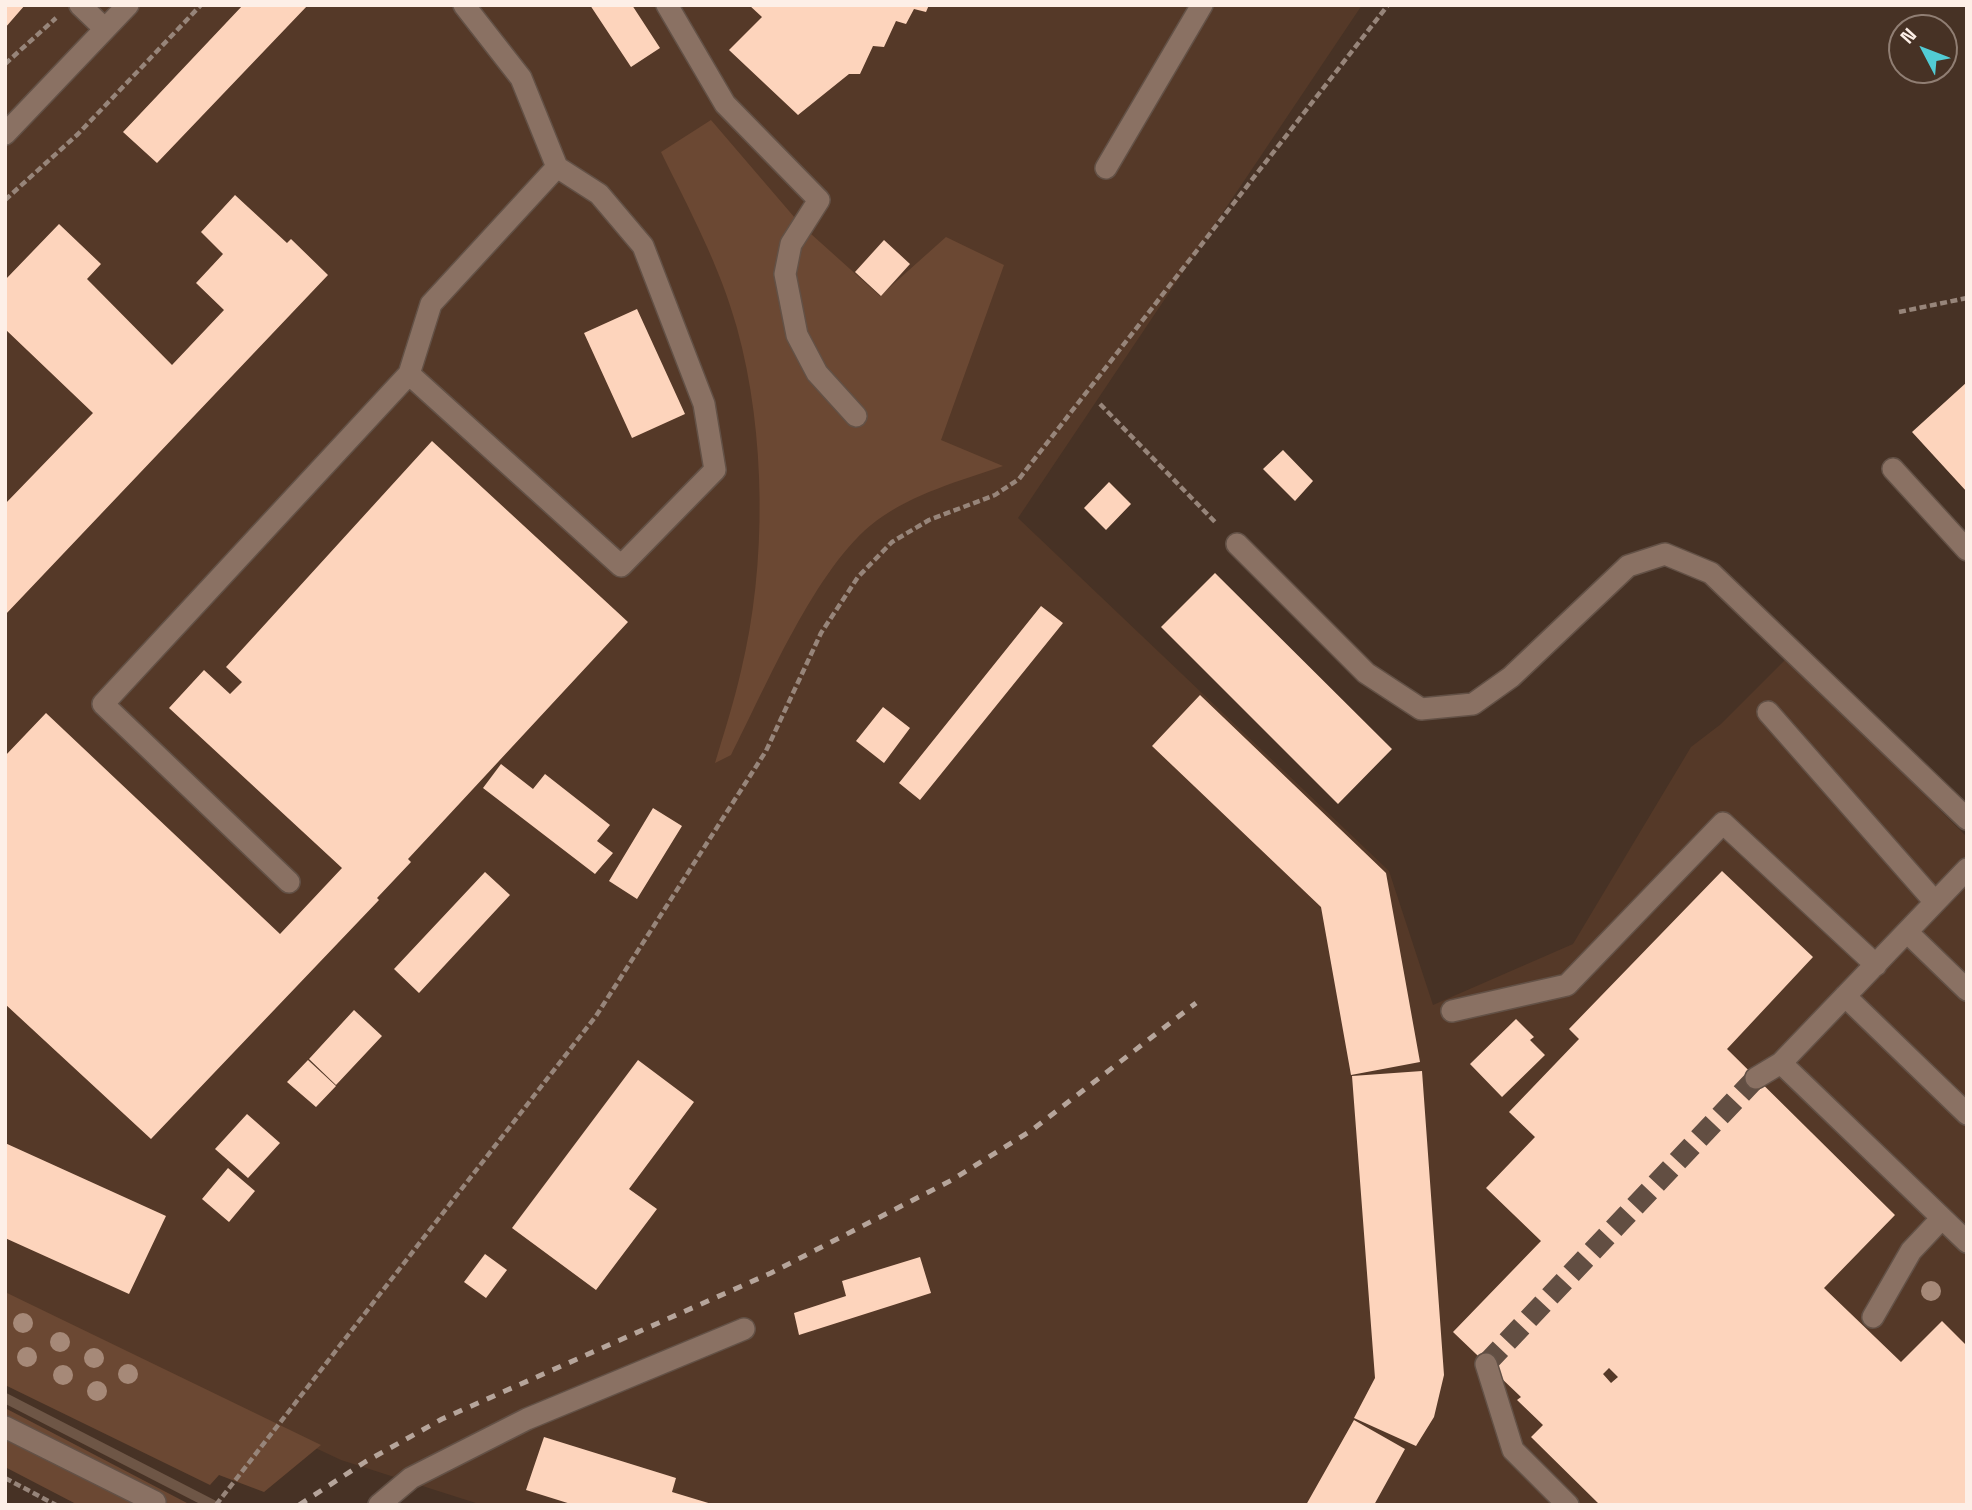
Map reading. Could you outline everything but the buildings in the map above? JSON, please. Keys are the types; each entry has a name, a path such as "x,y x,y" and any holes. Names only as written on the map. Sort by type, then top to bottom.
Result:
{"street":[{"path":"80,5 105,29"},
{"path":"5,134 128,5"},
{"path":"409,374 621,566 715,470 704,404 643,246 599,194 556,167 522,78 464,5"},
{"path":"667,5 725,104 819,200 791,244 785,274 787,286 797,335 817,373 856,416"},
{"path":"1106,168 1202,5"},
{"path":"289,882 103,704 409,374 431,304 556,167"},
{"path":"1893,468 1967,550"},
{"path":"1237,544 1366,673 1421,709 1473,704 1511,677 1628,566 1665,554 1711,573 1967,819"},
{"path":"1769,712 1935,902"},
{"path":"1452,1011 1567,985 1723,823 1876,965"},
{"path":"1756,1079 1781,1063 1967,869"},
{"path":"1907,932 1967,990"},
{"path":"1845,996 1967,1114"},
{"path":"1781,1063 1967,1242"},
{"path":"1873,1317 1911,1251 1942,1218"},
{"path":"379,1505 411,1478 527,1419 744,1329"},
{"path":"1486,1364 1513,1450 1568,1505"},
{"path":"5,1427 155,1502"}],"path":[{"path":"5,200 78,134 201,5"},
{"path":"216,1505 596,1016 766,751 821,632 858,577 892,542 929,520 995,495 1020,479 1388,5"},
{"path":"5,64 60,14"},
{"path":"1899,312 1967,298"},
{"path":"1100,404 1237,544"},
{"path":"5,1478 56,1505"}],"shaded area":[{"path":"5,5 1362,5 1018,518 1389,871 1433,1005 1573,944 1691,747 1721,724 1787,658 1967,837 1967,1505 482,1505 341,1460 5,1302"},
{"path":"711,120 801,225 880,296 946,237 1004,265 941,440 1003,466 906,503 876,521 854,541 833,567 794,629 731,755 715,763 741,671 749,630 759,544 758,455 747,369 730,305 703,238 661,152"},
{"path":"5,1292 321,1445 264,1492 219,1475 210,1485 5,1385"},
{"path":"5,1408 187,1503 78,1505 5,1467"}],"waterway":[{"path":"5,1398 213,1505"}],"tunnel":[{"path":"1486,1364 1756,1078"}],"railway":[{"path":"299,1505 365,1462 442,1419 771,1273 952,1180 1032,1130 1196,1003"}]}
